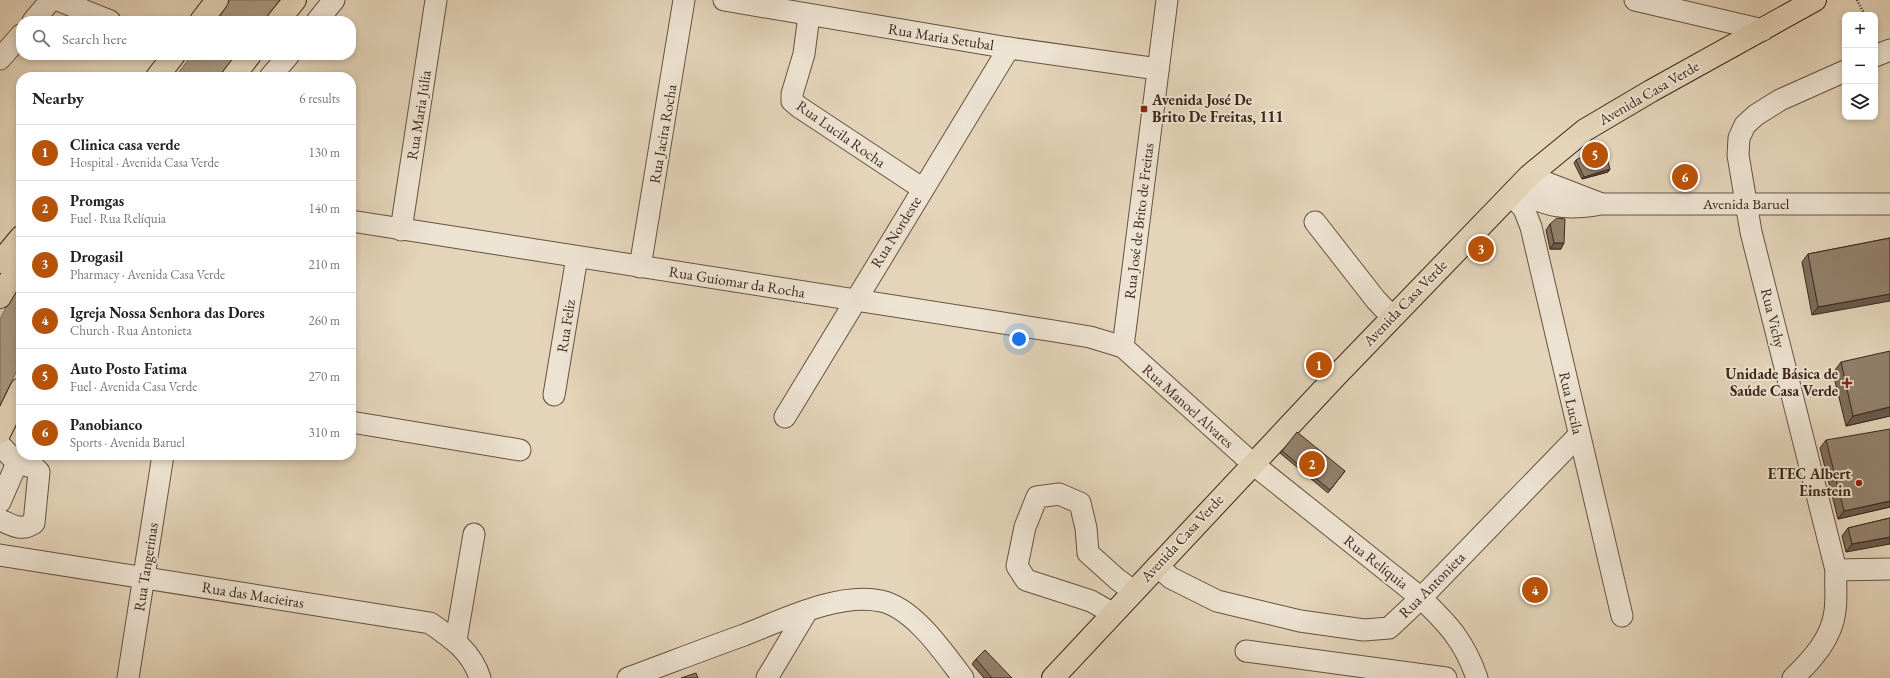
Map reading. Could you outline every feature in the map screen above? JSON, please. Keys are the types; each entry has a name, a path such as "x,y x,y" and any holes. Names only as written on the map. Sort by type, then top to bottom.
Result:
{"main road":[{"path":"205,16 217,0"},
{"path":"282,16 295,0"},
{"name":"Avenida Casa Verde","path":"1053,678 1156,566 1392,317 1518,187 1585,130 1651,91 1815,0"},
{"path":"161,72 170,60"},
{"path":"237,72 246,60"},
{"path":"0,262 16,242"},
{"path":"0,297 16,270"},
{"path":"0,432 16,399"}],"street":[{"path":"37,16 51,0"},
{"path":"58,0 98,16"},
{"path":"321,16 334,0"},
{"name":"Rua Maria Júlia","path":"401,230 436,0"},
{"name":"Rua Jacira Rocha","path":"640,267 684,0"},
{"name":"Rua Maria Setubal","path":"724,0 1009,48 1158,68"},
{"name":"Rua José de Brito de Freitas","path":"1123,347 1167,0"},
{"path":"1643,1 1763,30"},
{"name":"Rua Lucila Rocha","path":"809,15 804,54 792,94 792,101 923,189"},
{"path":"0,60 16,41"},
{"name":"Rua Nordeste","path":"785,417 1009,48"},
{"path":"1878,55 1890,50"},
{"path":"274,72 285,60"},
{"name":"Rua Vichy","path":"1793,678 1808,664 1831,630 1835,611 1836,570 1751,232 1738,156 1739,138 1745,125 1756,115 1780,100 1842,72"},
{"name":"Avenida Baruel","path":"1518,187 1544,203 1562,207 1581,208 1601,204 1890,204"},
{"name":"Rua Lucila","path":"1518,187 1531,227 1622,616"},
{"name":"Rua Guiomar da Rocha","path":"356,222 1061,332 1123,347"},
{"path":"1315,222 1376,300 1392,317"},
{"name":"Rua Feliz","path":"554,395 577,257"},
{"name":"Rua Manoel Alvares","path":"1123,347 1253,464"},
{"path":"356,423 520,450"},
{"name":"Rua Antonieta","path":"1156,566 1171,578 1217,602 1300,621 1364,630 1388,628 1421,598 1579,435"},
{"path":"0,445 17,463 35,468 39,472 34,523 28,527 20,529 0,520"},
{"name":"Rua Tangerinas","path":"128,678 163,460"},
{"path":"0,502 17,463"},
{"name":"Rua Relíquia","path":"1253,464 1421,598 1443,619 1460,639 1477,678"},
{"path":"1112,613 1091,602 1026,580 1017,566 1025,527 1037,498 1059,494 1080,503 1086,528 1088,553 1116,579 1133,591"},
{"path":"456,640 474,534"},
{"name":"Rua das Macieiras","path":"0,555 430,623 456,640 473,664 480,678"},
{"path":"1836,570 1890,569"},
{"path":"628,678 807,611 839,602 881,601 900,610 918,622 963,678"},
{"path":"768,678 807,611"},
{"path":"1246,650 1446,678"}],"path":[{"path":"1857,0 1863,12"}],"shaded area":[{"path":"230,0 280,0 267,16 220,16"},
{"path":"188,60 232,60 223,72 179,72"},
{"path":"16,289 16,372 0,405 0,319"}],"building":[{"path":"1603,144 1610,169 1584,177 1576,160"},
{"path":"1557,218 1565,219 1564,243 1554,243 1550,224"},
{"path":"1890,238 1890,294 1818,307 1808,254"},
{"path":"1890,351 1890,407 1853,416 1841,362"},
{"path":"1890,429 1890,501 1844,511 1826,440"},
{"path":"1297,432 1345,471 1330,490 1282,451"},
{"path":"1890,518 1890,537 1852,544 1848,528"},
{"path":"985,650 1012,678 992,678 976,659"},
{"path":"696,673 698,678 681,678"}],"place":[{"name":"Avenida José De Brito De Freitas, 111","path":"1144,109"},
{"name":"Auto Posto Fatima","path":"1595,155"},
{"name":"Panobianco","path":"1685,177"},
{"name":"Drogasil","path":"1481,249"},
{"name":"Clinica casa verde","path":"1319,365"},
{"name":"Unidade Básica de Saúde Casa Verde","path":"1847,383"},
{"name":"Promgas","path":"1312,464"},
{"name":"ETEC Albert Einstein","path":"1859,483"},
{"name":"Igreja Nossa Senhora das Dores","path":"1535,590"}]}
